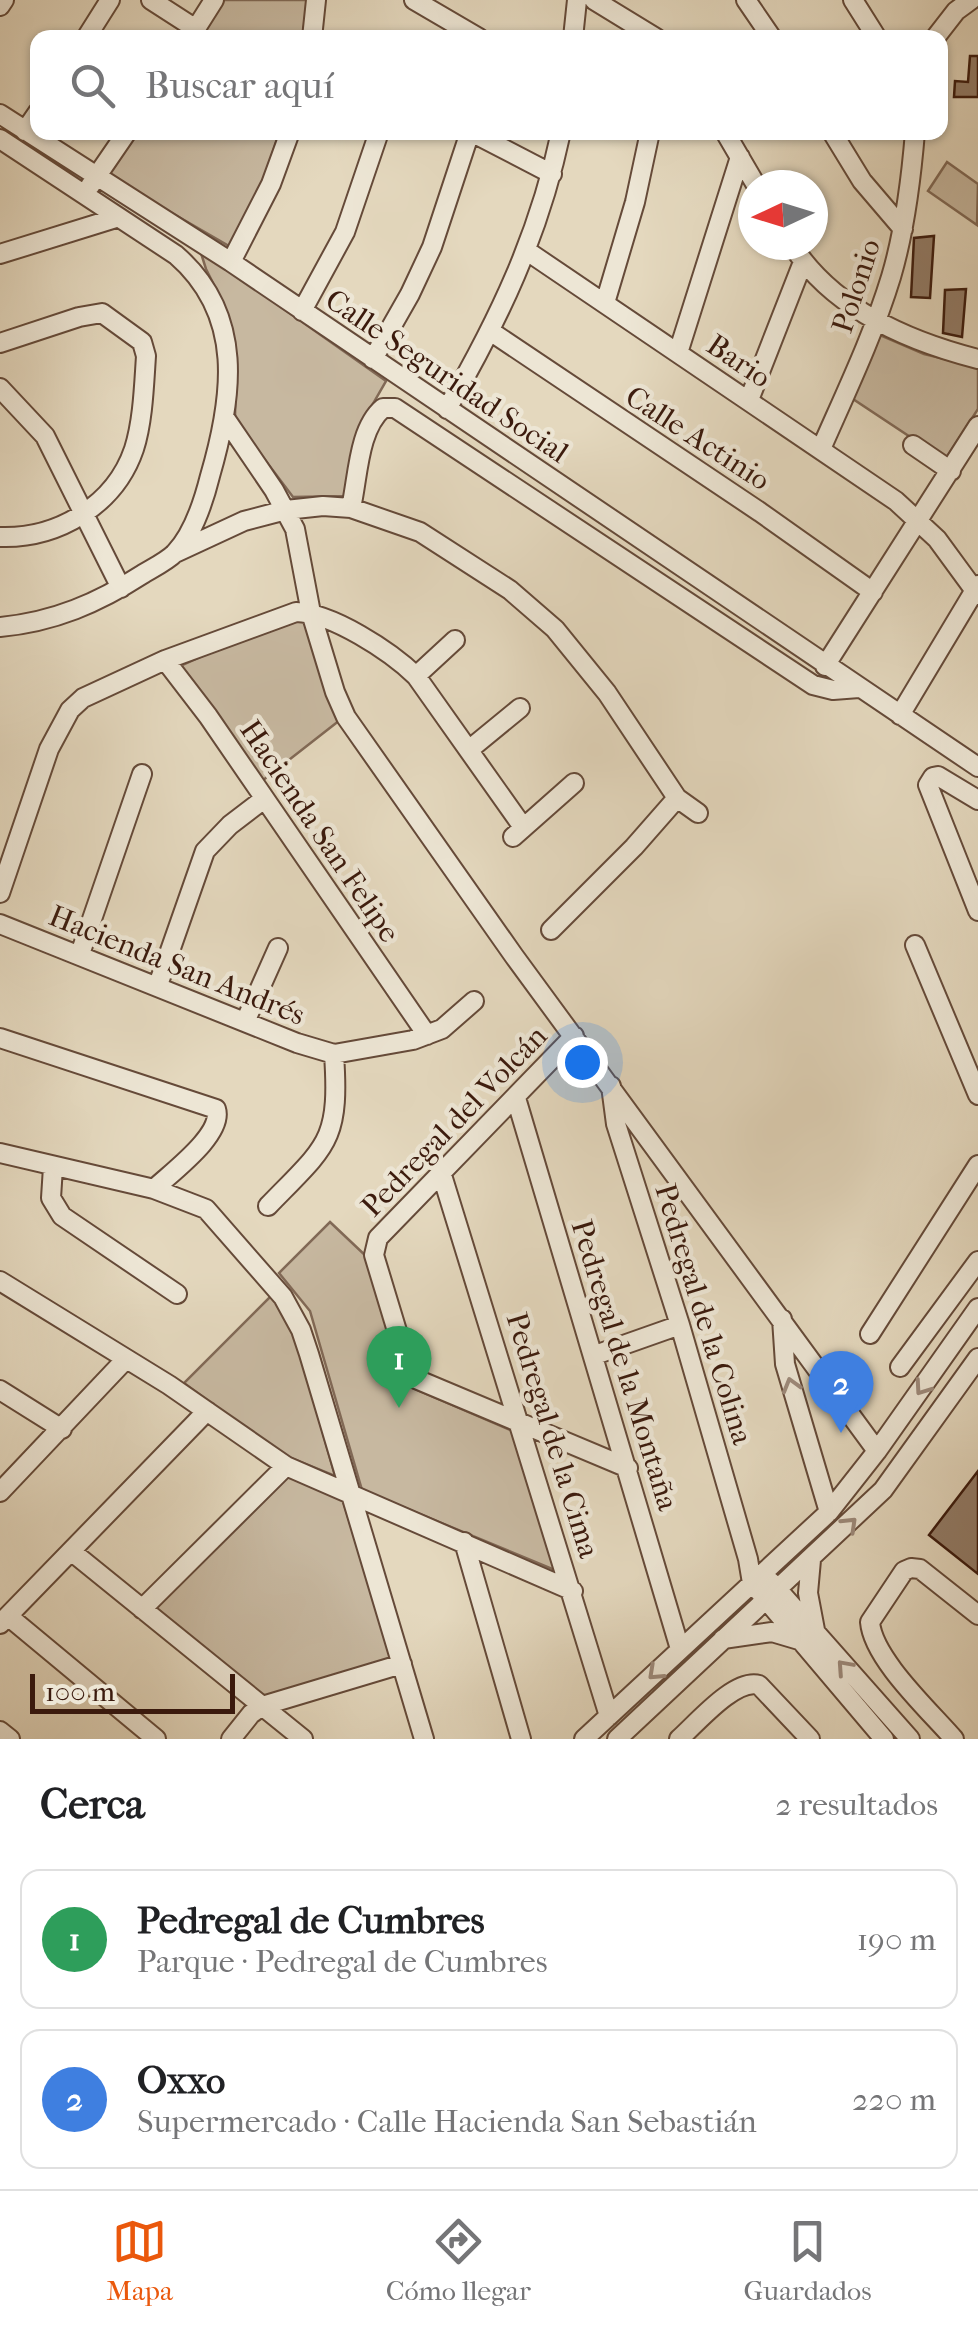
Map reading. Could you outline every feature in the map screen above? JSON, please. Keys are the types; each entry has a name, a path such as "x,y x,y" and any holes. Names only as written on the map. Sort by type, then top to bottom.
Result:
{"street":[{"path":"91,30 110,0"},
{"path":"151,0 189,30"},
{"path":"195,30 214,0"},
{"path":"313,30 316,0"},
{"path":"414,0 466,30"},
{"path":"574,30 577,0"},
{"path":"594,0 643,30"},
{"path":"746,0 767,30"},
{"path":"853,0 872,30"},
{"path":"940,30 959,4"},
{"name":"Calle Seguridad Social","path":"0,114 30,134"},
{"path":"25,131 30,124"},
{"path":"0,140 176,255 194,270 214,300 228,347 225,418 207,488 175,553"},
{"name":"Calle Seguridad Social","path":"39,140 231,262 825,666 976,760"},
{"path":"83,196 122,140"},
{"path":"231,262 271,184 287,140"},
{"path":"302,312 345,232 376,140"},
{"path":"373,359 432,246 468,140"},
{"path":"486,140 552,174"},
{"path":"447,408 490,332 528,251 559,140"},
{"path":"604,303 635,202 648,140"},
{"path":"730,140 747,170"},
{"path":"837,140 862,180 903,229"},
{"name":"Polonio","path":"822,449 876,320 903,229 914,140"},
{"path":"678,353 740,157"},
{"path":"0,254 116,218"},
{"name":"Bario","path":"528,251 822,449 918,519 977,590"},
{"path":"749,400 803,262 843,299 876,320 934,348 978,360"},
{"path":"0,343 96,313 109,316 146,348 135,446 118,481 84,514 48,532 0,537"},
{"name":"Calle Actinio","path":"490,332 873,592"},
{"path":"0,388 45,436 121,588"},
{"name":"Calle Seguridad Social","path":"352,508 364,442 373,418 383,408 396,408 813,684 834,690 859,688"},
{"path":"225,418 286,510 302,556 311,613 334,692 346,717 877,1451"},
{"path":"825,666 978,426"},
{"path":"912,444 952,471"},
{"path":"0,627 52,619 121,588 175,553 244,521 286,510 352,508 420,532 537,612 575,651 677,798 698,812"},
{"path":"900,715 977,590"},
{"path":"0,893 50,749 63,720 83,698 166,660 288,613 311,613 389,654 416,676 470,749 518,832 574,783"},
{"path":"416,676 455,640"},
{"name":"Hacienda San Felipe","path":"166,660 427,1035"},
{"path":"470,749 520,708"},
{"path":"80,954 142,774"},
{"path":"978,800 938,776 928,784 971,873 978,910"},
{"path":"551,930 634,848 677,798"},
{"path":"158,985 205,851 264,799"},
{"name":"Hacienda San Andrés","path":"0,924 334,1054"},
{"path":"915,945 978,1095"},
{"path":"245,1022 278,948"},
{"path":"268,1206 317,1154 330,1134 337,1097 334,1054 427,1035 442,1029 474,1001"},
{"name":"Pedregal del Volcán","path":"521,1426 423,1384 411,1373 376,1264 375,1246 378,1238 574,1036"},
{"path":"0,1038 216,1109 219,1115 215,1129 154,1189"},
{"name":"Pedregal de la Colina","path":"611,1086 616,1124 748,1558 758,1577 808,1638"},
{"name":"Pedregal de la Montaña","path":"516,1098 680,1649"},
{"path":"0,1154 154,1189 198,1204 213,1215 283,1297 302,1330 424,1739"},
{"path":"870,1334 978,1166"},
{"path":"53,1167 51,1198 62,1216 177,1294"},
{"name":"Pedregal de la Cima","path":"441,1172 609,1716"},
{"path":"900,1367 976,1270"},
{"path":"0,1281 207,1411 286,1466 572,1591"},
{"path":"584,1739 829,1512 978,1308"},
{"path":"782,1318 785,1364 829,1512"},
{"path":"595,1355 680,1325"},
{"path":"617,1739 882,1490 978,1358"},
{"path":"0,1492 126,1359"},
{"path":"0,1390 62,1429"},
{"path":"156,1739 4,1620 207,1411"},
{"path":"521,1426 628,1468"},
{"path":"142,1610 286,1466"},
{"path":"464,1542 521,1739"},
{"path":"71,1551 303,1739"},
{"path":"811,1560 808,1638 884,1739"},
{"path":"954,1739 887,1659 872,1635 870,1622 904,1571 911,1568 920,1570 978,1615"},
{"path":"722,1639 760,1632 808,1638 910,1739"},
{"path":"231,1739 262,1706 402,1664"},
{"path":"679,1739 736,1688 749,1683 759,1685 810,1739"},
{"path":"0,1731 10,1739"}],"shaded area":[{"path":"224,0 309,0 303,30 205,30"},
{"path":"132,140 277,140 259,195 229,246 108,176"},
{"path":"947,162 978,184 977,225 928,191"},
{"path":"200,250 386,381 366,416 349,496 293,497 235,420 236,358 224,305"},
{"path":"880,335 924,354 978,367 978,409 945,460 850,397"},
{"path":"300,612 313,615 340,720 262,781 180,666"},
{"path":"330,1222 367,1257 406,1385 515,1432 557,1571 362,1490 310,1311 279,1273"},
{"path":"273,1294 291,1321 335,1476 281,1454 184,1383"},
{"path":"287,1475 342,1498 392,1658 263,1698 154,1610"}],"building":[{"path":"970,56 978,56 978,97 954,97 955,81 968,82"},
{"path":"934,236 930,298 911,297 914,238"},
{"path":"966,289 962,337 943,333 945,290"},
{"path":"978,1471 978,1574 929,1535"}],"place":[{"name":"Pedregal de Cumbres","path":"399,1408"},
{"name":"Oxxo","path":"841,1433"}]}
